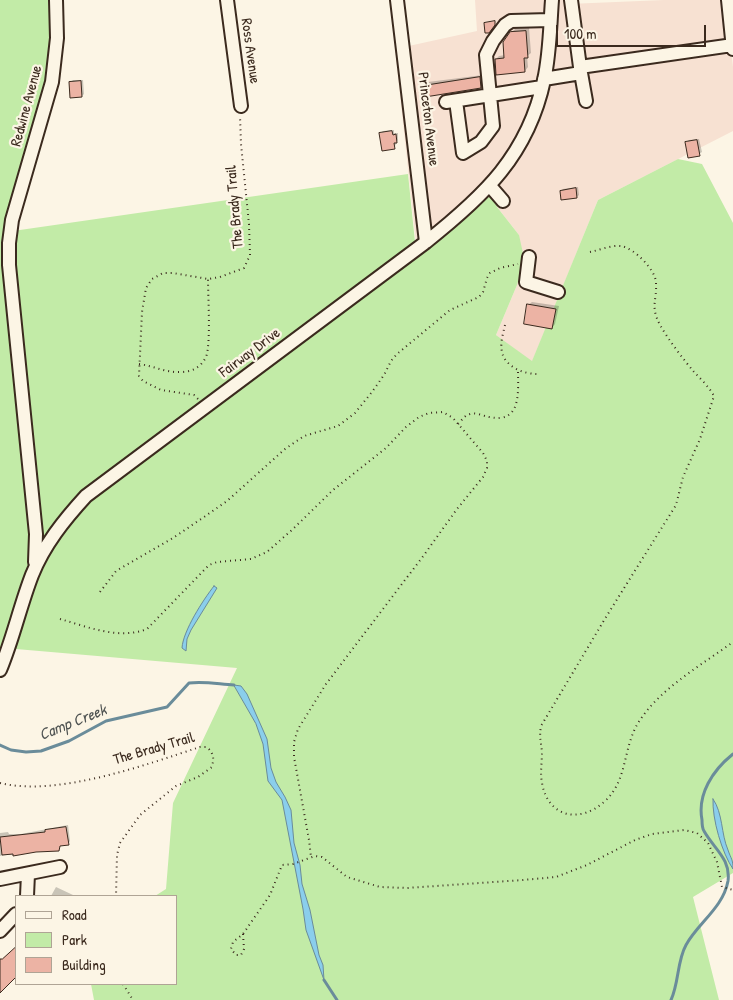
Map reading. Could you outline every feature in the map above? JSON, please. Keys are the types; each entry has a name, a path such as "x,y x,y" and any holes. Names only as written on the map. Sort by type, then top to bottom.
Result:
{"street":[{"name":"Redwine Avenue","path":"32,576 36,561 36,534 9,265 9,243 18,198 52,82 57,38 56,0"},
{"name":"Ross Avenue","path":"227,0 241,106"},
{"name":"Princeton Avenue","path":"397,0 426,242"},
{"name":"Fairway Drive","path":"0,670 13,638 32,576 50,540 61,524 86,496 426,242 469,207 490,186 510,160 521,140 530,121 543,83 552,0"},
{"path":"571,0 582,51 580,70 586,101"},
{"path":"550,20 511,21 505,25 493,41 486,55 491,95 493,126 481,142 463,153 451,102 491,95 543,83 580,70 733,47 728,0"},
{"path":"490,186 503,201"},
{"path":"530,259 526,282 558,292"},
{"path":"0,879 60,867"},
{"path":"28,874 28,895"},
{"path":"0,931 15,915"}],"path":[{"name":"The Brady Trail","path":"204,407 198,403 198,399 194,395 161,390 143,381 139,376 142,312 146,288 152,279 163,272 208,279 220,277 244,268 250,254 249,224 240,137 241,106"},
{"path":"590,252 620,246 638,254 656,276 654,312 660,325 688,365 714,396 700,439 683,477 676,505 541,726 539,740 542,749 542,782 546,797 554,808 566,815 577,814 591,810 603,803 620,781 632,737 639,720 670,688 701,663 733,642"},
{"path":"100,592 116,571 173,538 220,506 304,436 338,426 355,413 372,392 397,354 450,310 479,297 483,292 490,273 530,259"},
{"path":"139,364 166,372 182,372 195,369 201,365 207,356 208,279"},
{"path":"505,325 501,342 504,358 518,370 537,374"},
{"path":"458,424 469,414 476,413 504,418 511,414 516,407 518,398 518,370"},
{"path":"60,619 95,629 125,634 136,634 147,629 209,564 251,559 266,552 333,490 386,448 406,427 419,417 430,413 443,412 458,424 487,460 487,468 483,477 326,684 298,729 294,742 294,757 310,840 311,857"},
{"name":"The Brady Trail","path":"0,783 10,786 46,786 92,778 142,766 208,746 214,759 212,767 198,777 176,786 160,797 140,815 120,843 117,855 116,895"},
{"path":"243,934 244,949 241,954 236,955 231,949 233,942 243,934 270,895 282,866 316,856 322,857 347,877 380,887 407,888 523,880 556,877 588,865 636,840 652,834 684,830 697,833 708,842 717,862 722,887 733,890"},
{"path":"124,985 132,1000"}],"shaded area":[{"path":"475,0 567,0 568,4 664,0 725,0 733,67 733,131 598,200 532,362 496,335 517,285 519,235 497,207 489,190 416,243 395,49 477,31"}],"green space":[{"path":"0,0 52,0 53,13 50,76 13,231 408,174 415,242 489,189 497,207 519,235 524,258 517,285 496,335 532,361 598,200 678,159 702,164 733,223 733,873 693,897 719,1000 94,1000 91,985 178,985 178,895 157,895 166,889 173,803 237,668 16,649 0,664"}],"water":[{"path":"214,586 217,588 187,639 186,651 182,648 186,633 199,607"},
{"path":"234,685 241,686 247,694 267,739 271,768 276,782 291,810 294,843 300,865 302,884 323,965 324,980 306,930 282,800 268,781 263,744 256,724"},
{"path":"713,799 719,811 733,869 725,854 719,836 714,816"}],"building":[{"path":"495,21 495,25 489,33 485,33 484,23"},
{"path":"526,31 528,58 524,58 525,72 496,75 495,59 504,58 503,42 510,32"},
{"path":"480,77 481,88 425,97 423,86"},
{"path":"81,81 82,97 70,98 69,82"},
{"path":"392,131 393,135 396,134 397,143 394,143 395,149 382,151 379,133"},
{"path":"697,140 700,156 688,158 685,142"},
{"path":"576,188 577,198 561,200 560,191"},
{"path":"527,304 556,309 552,329 524,324"},
{"path":"66,827 69,845 60,846 59,851 13,856 13,854 2,855 0,837 45,832 45,830"},
{"path":"15,948 15,978 0,993 0,959"}],"waterway":[{"name":"Camp Creek","path":"0,745 11,750 41,751 69,741 106,721 167,707 189,683 206,682 234,685"},
{"path":"671,1000 683,951 691,937 716,907 728,881 727,866 703,829 701,810 704,792 708,783 719,767 733,754"},
{"name":"Camp Creek","path":"324,980 337,1000"}]}
